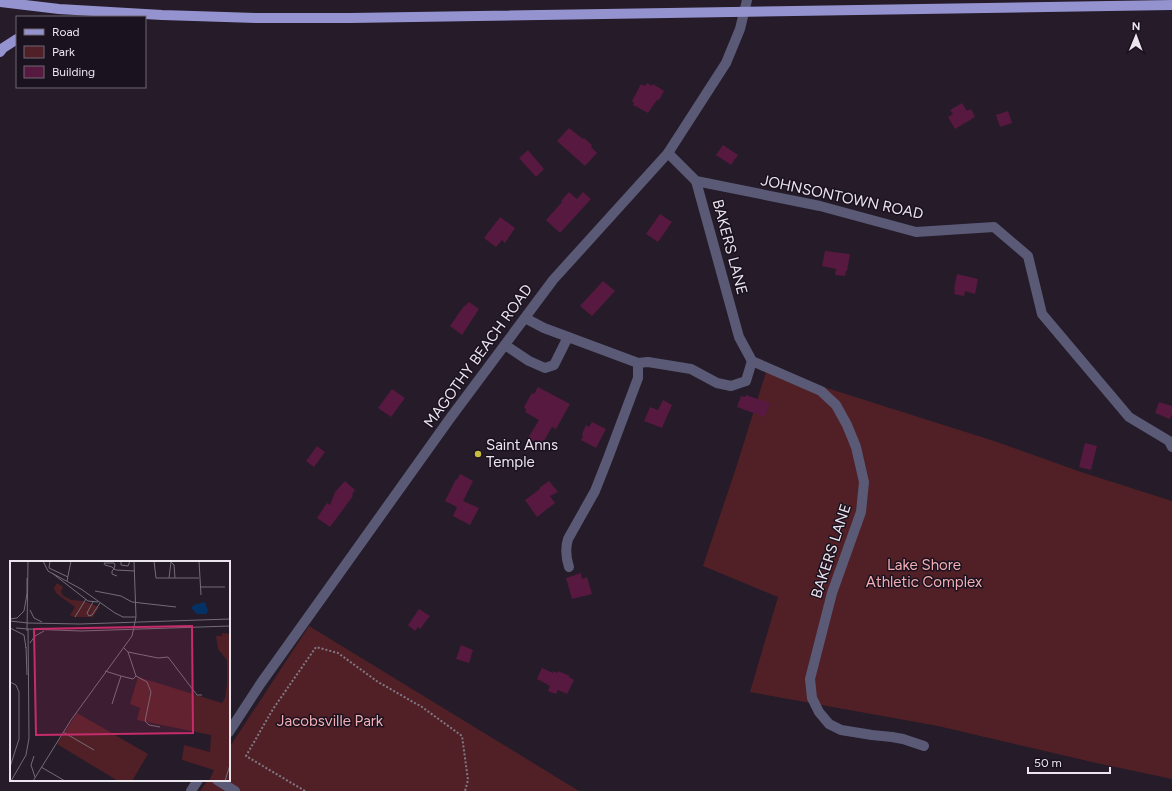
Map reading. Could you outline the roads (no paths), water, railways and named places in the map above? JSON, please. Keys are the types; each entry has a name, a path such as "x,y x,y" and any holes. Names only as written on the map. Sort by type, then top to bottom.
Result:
{"main road":[{"path":"0,2 58,9 162,15 257,18 350,18 1172,5"},
{"path":"142,16 162,15"},
{"path":"0,52 3,48 16,40"}],"street":[{"name":"MAGOTHY BEACH ROAD","path":"230,730 266,676 451,417 553,280 668,154 726,63 740,29 747,0"},
{"path":"668,154 696,181"},
{"name":"BAKERS LANE","path":"696,181 740,337 752,361 821,391 836,405 856,446 864,482 862,512 832,593 810,679 812,698 819,712 829,724 841,730 872,735 892,736 924,746"},
{"name":"JOHNSONTOWN ROAD","path":"696,181 820,206 916,232 994,227 1028,256 1042,314 1129,418 1169,441 1172,447"},
{"path":"525,318 544,328 638,363 648,362 691,369 717,383 731,386 746,381 752,361"},
{"path":"505,345 530,361 545,368 554,365 568,337"},
{"path":"569,567 566,546 568,539 595,491 638,378 638,363"},
{"path":"191,791 197,781"},
{"path":"219,781 235,791"}],"place":[{"name":"Saint Anns Temple","path":"478,454"}],"park label":[{"name":"Lake Shore Athletic Complex","path":"924,574"},
{"name":"Jacobsville Park","path":"330,721"}]}
